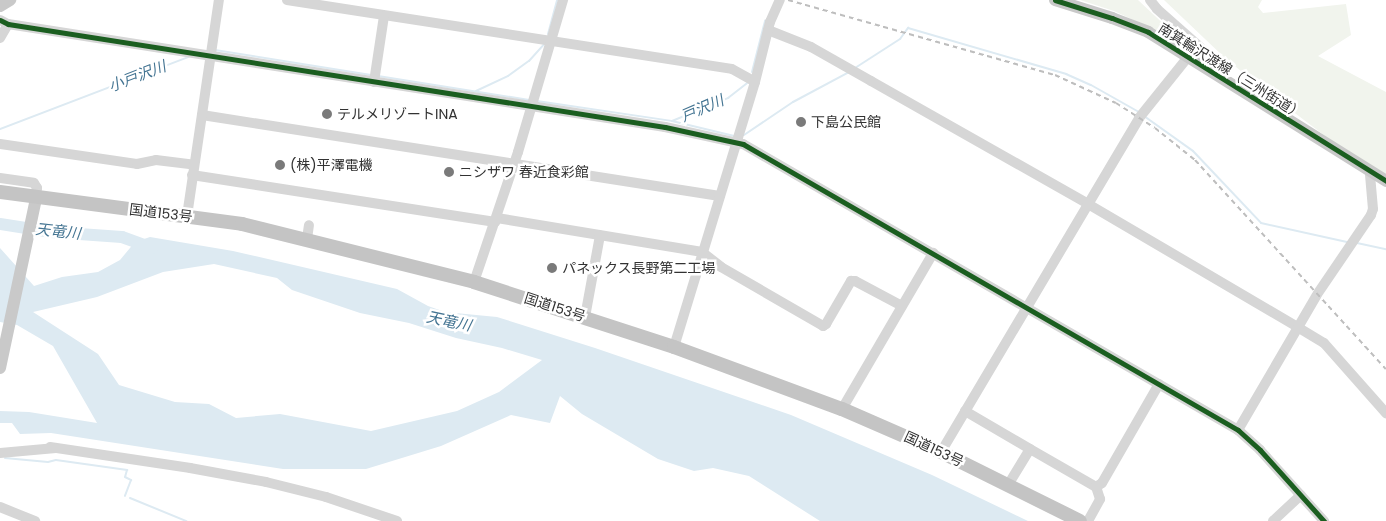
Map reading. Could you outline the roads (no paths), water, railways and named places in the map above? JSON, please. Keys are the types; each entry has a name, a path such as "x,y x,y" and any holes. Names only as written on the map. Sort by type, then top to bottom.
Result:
{"highway":[{"name":"国道153号","path":"0,192 35,202 187,216 242,224 474,282 585,316 842,409 941,452 1080,521"}],"main road":[{"path":"0,6 10,0"},
{"name":"南箕輪沢渡線（三州街道）","path":"1056,0 1134,26 1218,75 1386,181"},
{"path":"0,368 35,202"}],"street":[{"path":"187,216 209,53 220,0"},
{"path":"287,0 732,69 751,80"},
{"path":"474,282 514,164 531,107 547,40 563,0"},
{"path":"674,347 736,142 751,80 780,0"},
{"path":"1150,0 1156,9 1216,62 1219,68 1218,75"},
{"path":"375,78 384,16"},
{"path":"0,38 4,22 190,52 209,53 375,78 531,107 665,127 743,144 1238,430 1260,450 1324,521"},
{"path":"768,30 811,47 1088,204 1324,343 1386,413"},
{"path":"941,452 1026,306 1146,107 1188,57"},
{"path":"202,115 720,196"},
{"path":"0,144 137,164 156,160 193,170 702,252 721,267 823,326 851,281 856,281 902,306"},
{"path":"1238,430 1318,294 1370,215 1373,209 1370,171"},
{"path":"0,178 34,183 37,188 35,202"},
{"path":"307,239 309,225"},
{"path":"585,316 600,235"},
{"path":"842,409 933,253"},
{"path":"1096,487 1102,483 1159,384"},
{"path":"965,411 1096,487 1100,500 1088,521"},
{"path":"0,453 53,448 190,468 266,482 326,497 397,521"},
{"path":"1008,485 1030,449"},
{"path":"1273,521 1301,495"},
{"path":"0,507 34,521"}],"water":[{"path":"150,237 233,251 397,289 428,306 445,312 497,317 595,348 791,415 932,475 1028,521 820,521 749,476 713,468 694,471 658,459 582,414 560,396 550,423 511,415 441,446 366,469 283,469 51,433 20,434 12,423 0,423 0,411 29,412 97,423 53,346 17,325 0,322 0,248 34,286 62,277 98,272 120,260 135,242","holes":["214,264 277,278 292,290 360,313 409,323 456,338 502,348 542,360 499,392 457,411 371,431 280,414 236,418 209,404 175,402 119,385 98,354 33,312 97,297 163,272"]}],"waterway":[{"name":"小戸沢川","path":"548,34 557,0"},
{"name":"戸沢川","path":"752,72 765,21"},
{"path":"855,68 900,39 908,28 1066,74 1091,85 1139,112"},
{"name":"小戸沢川","path":"476,91 508,76 529,61 545,43"},
{"name":"小戸沢川","path":"215,50 371,75"},
{"name":"小戸沢川","path":"0,129 189,57"},
{"path":"744,135 793,102 849,72"},
{"name":"小戸沢川","path":"378,76 529,100"},
{"name":"戸沢川","path":"672,121 728,98 747,83"},
{"name":"戸沢川","path":"537,101 672,121 734,136"},
{"path":"1144,116 1193,151 1261,223 1347,242"},
{"name":"天竜川","path":"0,224 51,232 122,237 152,248"},
{"path":"1357,243 1386,249"},
{"path":"5,458 48,462 56,460 127,470 125,477 131,480 125,496"},
{"path":"130,498 186,521"}],"railway":[{"path":"788,0 1055,75 1116,103 1155,128 1195,160 1386,369"}],"place":[{"name":"テルメリゾートINA","path":"327,114"},
{"name":"下島公民館","path":"801,122"},
{"name":"(株)平澤電機","path":"280,165"},
{"name":"ニシザワ 春近食彩館","path":"449,172"},
{"name":"パネックス長野第二工場","path":"552,268"}]}
